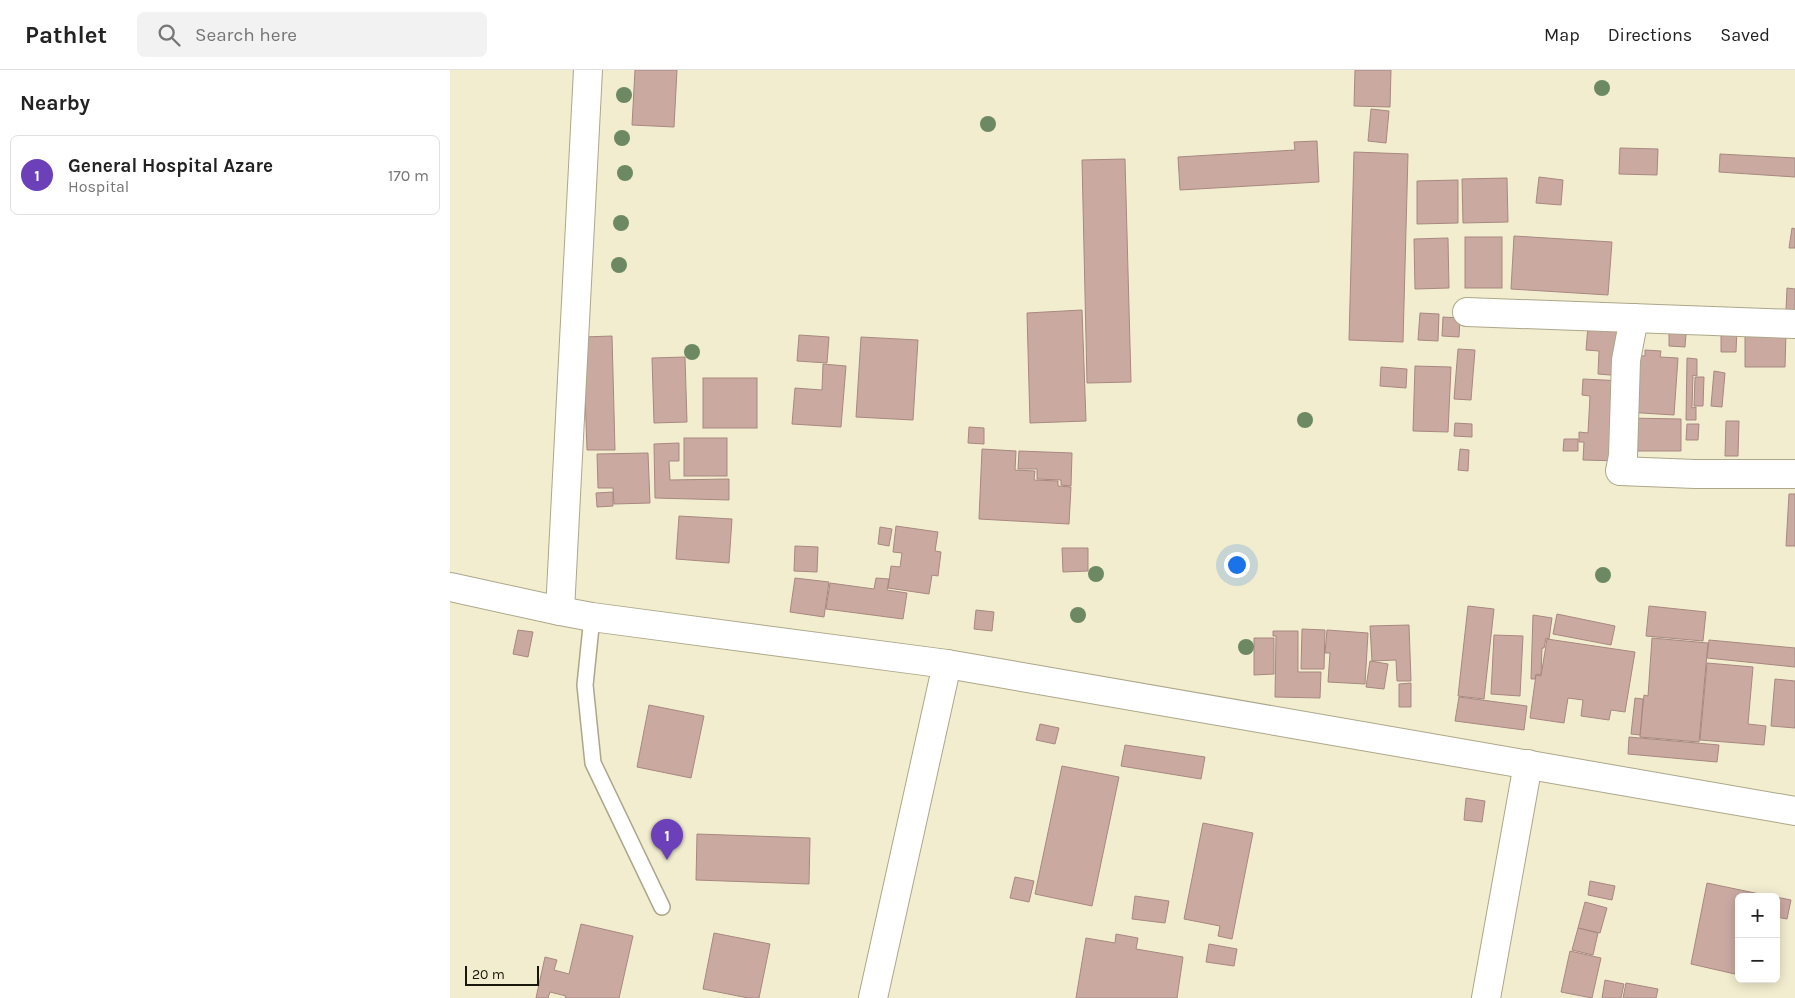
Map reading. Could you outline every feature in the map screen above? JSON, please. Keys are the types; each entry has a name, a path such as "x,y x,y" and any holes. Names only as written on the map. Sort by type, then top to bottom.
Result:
{"street":[{"path":"560,611 588,70"},
{"path":"1467,312 1795,324"},
{"path":"1634,318 1626,360 1620,471 1695,474 1795,474"},
{"path":"450,587 592,617 948,664 1795,811"},
{"path":"873,998 948,664"},
{"path":"1486,998 1528,764"}],"lane":[{"path":"592,617 585,685 593,763 662,907"}],"building":[{"path":"635,70 677,70 674,127 632,125"},
{"path":"1355,70 1391,70 1390,107 1354,106"},
{"path":"1371,109 1389,111 1386,143 1368,141"},
{"path":"1317,141 1319,182 1180,190 1178,157 1295,150 1294,142"},
{"path":"1620,148 1658,149 1657,175 1619,174"},
{"path":"1354,152 1408,154 1403,342 1349,340"},
{"path":"1720,154 1795,158 1795,177 1719,172"},
{"path":"1125,159 1131,382 1087,383 1082,160"},
{"path":"1539,177 1563,180 1561,205 1536,203"},
{"path":"1507,178 1508,222 1463,223 1462,179"},
{"path":"1458,180 1458,223 1417,224 1417,181"},
{"path":"1792,228 1795,229 1795,248 1789,248"},
{"path":"1514,236 1612,242 1608,295 1511,289"},
{"path":"1465,237 1502,237 1502,288 1465,288"},
{"path":"1448,238 1449,288 1415,289 1414,239"},
{"path":"1787,288 1795,289 1795,310 1786,310"},
{"path":"1082,310 1086,421 1030,423 1027,313"},
{"path":"1420,313 1439,314 1438,341 1418,340"},
{"path":"1443,317 1460,318 1459,337 1442,336"},
{"path":"1588,326 1626,329 1622,376 1598,374 1599,351 1586,350"},
{"path":"1721,329 1737,329 1736,352 1721,352"},
{"path":"1669,333 1686,334 1685,347 1669,346"},
{"path":"1745,333 1786,333 1785,367 1745,367"},
{"path":"799,335 829,337 827,363 797,361"},
{"path":"612,336 615,450 587,450 583,337"},
{"path":"861,337 918,340 913,420 856,417"},
{"path":"1458,349 1475,350 1471,400 1454,399"},
{"path":"1645,350 1661,351 1660,357 1678,358 1674,415 1626,412 1630,355 1645,356"},
{"path":"685,357 687,422 654,423 652,358"},
{"path":"1687,358 1697,359 1697,376 1693,375 1692,408 1696,407 1696,420 1686,420"},
{"path":"823,364 846,366 841,427 792,424 795,388 822,390"},
{"path":"1415,366 1451,367 1448,432 1413,431"},
{"path":"1381,367 1407,369 1406,388 1380,386"},
{"path":"1714,371 1725,373 1722,407 1711,406"},
{"path":"1695,377 1704,377 1703,406 1694,406"},
{"path":"703,378 757,378 757,428 703,428"},
{"path":"1583,379 1624,381 1620,461 1583,460 1584,442 1579,442 1579,432 1588,433 1590,396 1582,395"},
{"path":"1626,418 1681,419 1681,451 1626,451"},
{"path":"1726,421 1739,421 1738,456 1725,456"},
{"path":"1455,423 1472,424 1472,437 1454,436"},
{"path":"1687,424 1699,424 1698,440 1686,440"},
{"path":"969,427 984,428 984,444 968,443"},
{"path":"684,438 727,438 727,476 684,476"},
{"path":"1564,439 1578,439 1578,451 1563,451"},
{"path":"679,443 679,461 669,461 670,480 729,479 729,500 655,498 654,444"},
{"path":"982,449 1016,451 1015,470 1035,471 1034,480 1058,481 1058,486 1071,487 1069,524 979,519"},
{"path":"1460,449 1469,450 1468,471 1458,470"},
{"path":"1019,451 1072,453 1071,486 1061,485 1061,480 1037,479 1037,469 1018,469"},
{"path":"648,453 650,503 614,504 613,488 598,488 597,454"},
{"path":"613,492 613,506 597,507 596,493"},
{"path":"1789,494 1795,494 1795,546 1786,546"},
{"path":"679,516 732,519 729,563 676,559"},
{"path":"896,526 938,532 935,551 941,552 938,576 932,575 929,594 888,588 891,566 900,567 902,553 893,552"},
{"path":"880,527 892,529 889,546 878,544"},
{"path":"795,546 818,547 817,572 794,571"},
{"path":"1062,548 1088,548 1088,571 1063,572"},
{"path":"795,578 829,582 824,617 790,612"},
{"path":"876,578 889,579 887,590 907,593 903,619 826,609 830,583 874,589"},
{"path":"1468,606 1494,609 1484,699 1458,696"},
{"path":"1649,606 1706,612 1703,641 1646,636"},
{"path":"976,610 994,612 992,631 974,629"},
{"path":"1557,614 1615,626 1611,645 1553,634"},
{"path":"1533,615 1552,618 1549,639 1546,638 1544,648 1542,648 1541,675 1536,674 1535,679 1531,679"},
{"path":"1409,625 1411,681 1397,681 1396,660 1372,661 1370,626"},
{"path":"1302,629 1325,630 1324,669 1301,669"},
{"path":"518,630 533,632 528,657 513,654"},
{"path":"1327,630 1368,633 1365,684 1328,682 1330,653 1325,653"},
{"path":"1273,631 1298,631 1298,672 1321,672 1320,698 1275,697 1276,636 1273,636"},
{"path":"1494,635 1523,636 1520,696 1491,694"},
{"path":"1254,638 1274,638 1274,674 1254,675"},
{"path":"1652,638 1708,643 1699,742 1640,737 1644,695 1648,696"},
{"path":"1547,639 1635,652 1625,712 1611,710 1609,720 1581,716 1583,700 1568,698 1564,723 1530,718 1536,675 1541,676"},
{"path":"1709,640 1795,648 1795,667 1707,658"},
{"path":"1370,661 1388,664 1384,689 1366,687"},
{"path":"1707,663 1753,667 1748,724 1766,726 1764,745 1700,740"},
{"path":"1775,679 1795,681 1795,728 1771,726"},
{"path":"1411,683 1411,707 1399,707 1399,684"},
{"path":"1459,697 1527,706 1524,730 1455,721"},
{"path":"1635,698 1643,699 1640,735 1631,734"},
{"path":"649,705 704,716 691,778 637,767"},
{"path":"1040,724 1059,728 1055,744 1036,740"},
{"path":"1629,737 1719,745 1717,762 1628,754"},
{"path":"1125,745 1205,757 1201,779 1121,766"},
{"path":"1062,766 1119,777 1092,906 1035,894"},
{"path":"1466,798 1485,801 1482,822 1464,820"},
{"path":"1203,823 1253,833 1232,939 1218,936 1220,926 1184,919"},
{"path":"697,834 810,838 809,884 696,880"},
{"path":"1015,877 1034,881 1029,902 1010,898"},
{"path":"1590,881 1615,886 1612,900 1588,895"},
{"path":"1707,883 1755,893 1735,893 1735,974 1691,964"},
{"path":"1135,896 1169,901 1165,923 1132,919"},
{"path":"1780,898 1791,900 1787,919 1780,918"},
{"path":"1585,902 1607,908 1600,933 1578,928"},
{"path":"581,924 633,936 619,998 565,998 566,996 550,992 548,998 536,998 545,957 557,960 554,970 569,974"},
{"path":"1578,928 1598,933 1593,955 1572,950"},
{"path":"714,933 770,944 759,998 748,998 703,989"},
{"path":"1116,934 1138,938 1136,949 1183,957 1177,998 1076,998 1086,938 1115,943"},
{"path":"1209,944 1237,949 1234,966 1206,962"},
{"path":"1570,951 1601,958 1592,998 1561,992"},
{"path":"1605,980 1624,984 1621,998 1602,998"},
{"path":"1626,983 1658,989 1656,998 1623,998"}],"place":[{"name":"General Hospital Azare","path":"667,860"}]}
